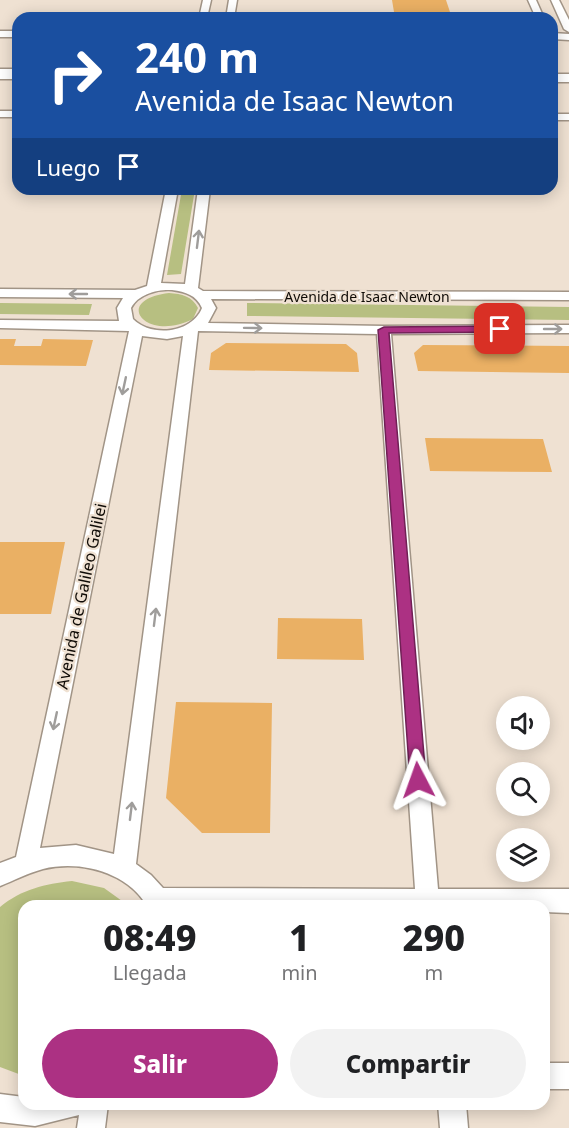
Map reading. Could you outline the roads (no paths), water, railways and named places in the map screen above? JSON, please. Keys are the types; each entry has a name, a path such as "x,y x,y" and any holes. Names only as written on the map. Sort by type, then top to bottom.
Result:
{"street":[{"path":"555,0 569,29"},
{"path":"0,293 136,294 153,288 170,195"},
{"path":"124,869 193,328 207,315 209,308 196,293 204,195"},
{"name":"Avenida de Isaac Newton","path":"153,288 166,286 196,293 569,296"},
{"name":"Avenida de Galileo Galilei","path":"26,862 133,327 124,318 123,309 136,294"},
{"path":"0,324 133,327"},
{"name":"Avenida de Isaac Newton","path":"133,327 162,334 193,328 569,329"},
{"path":"384,330 427,899"},
{"path":"0,874 26,862 60,855 94,857 124,869 142,882 157,900"},
{"path":"360,900 498,900"},
{"path":"550,901 569,901"},
{"path":"550,1076 569,1076"},
{"path":"0,1108 35,1112 44,1110"},
{"path":"91,1128 93,1110"},
{"path":"452,1110 454,1128"}]}
